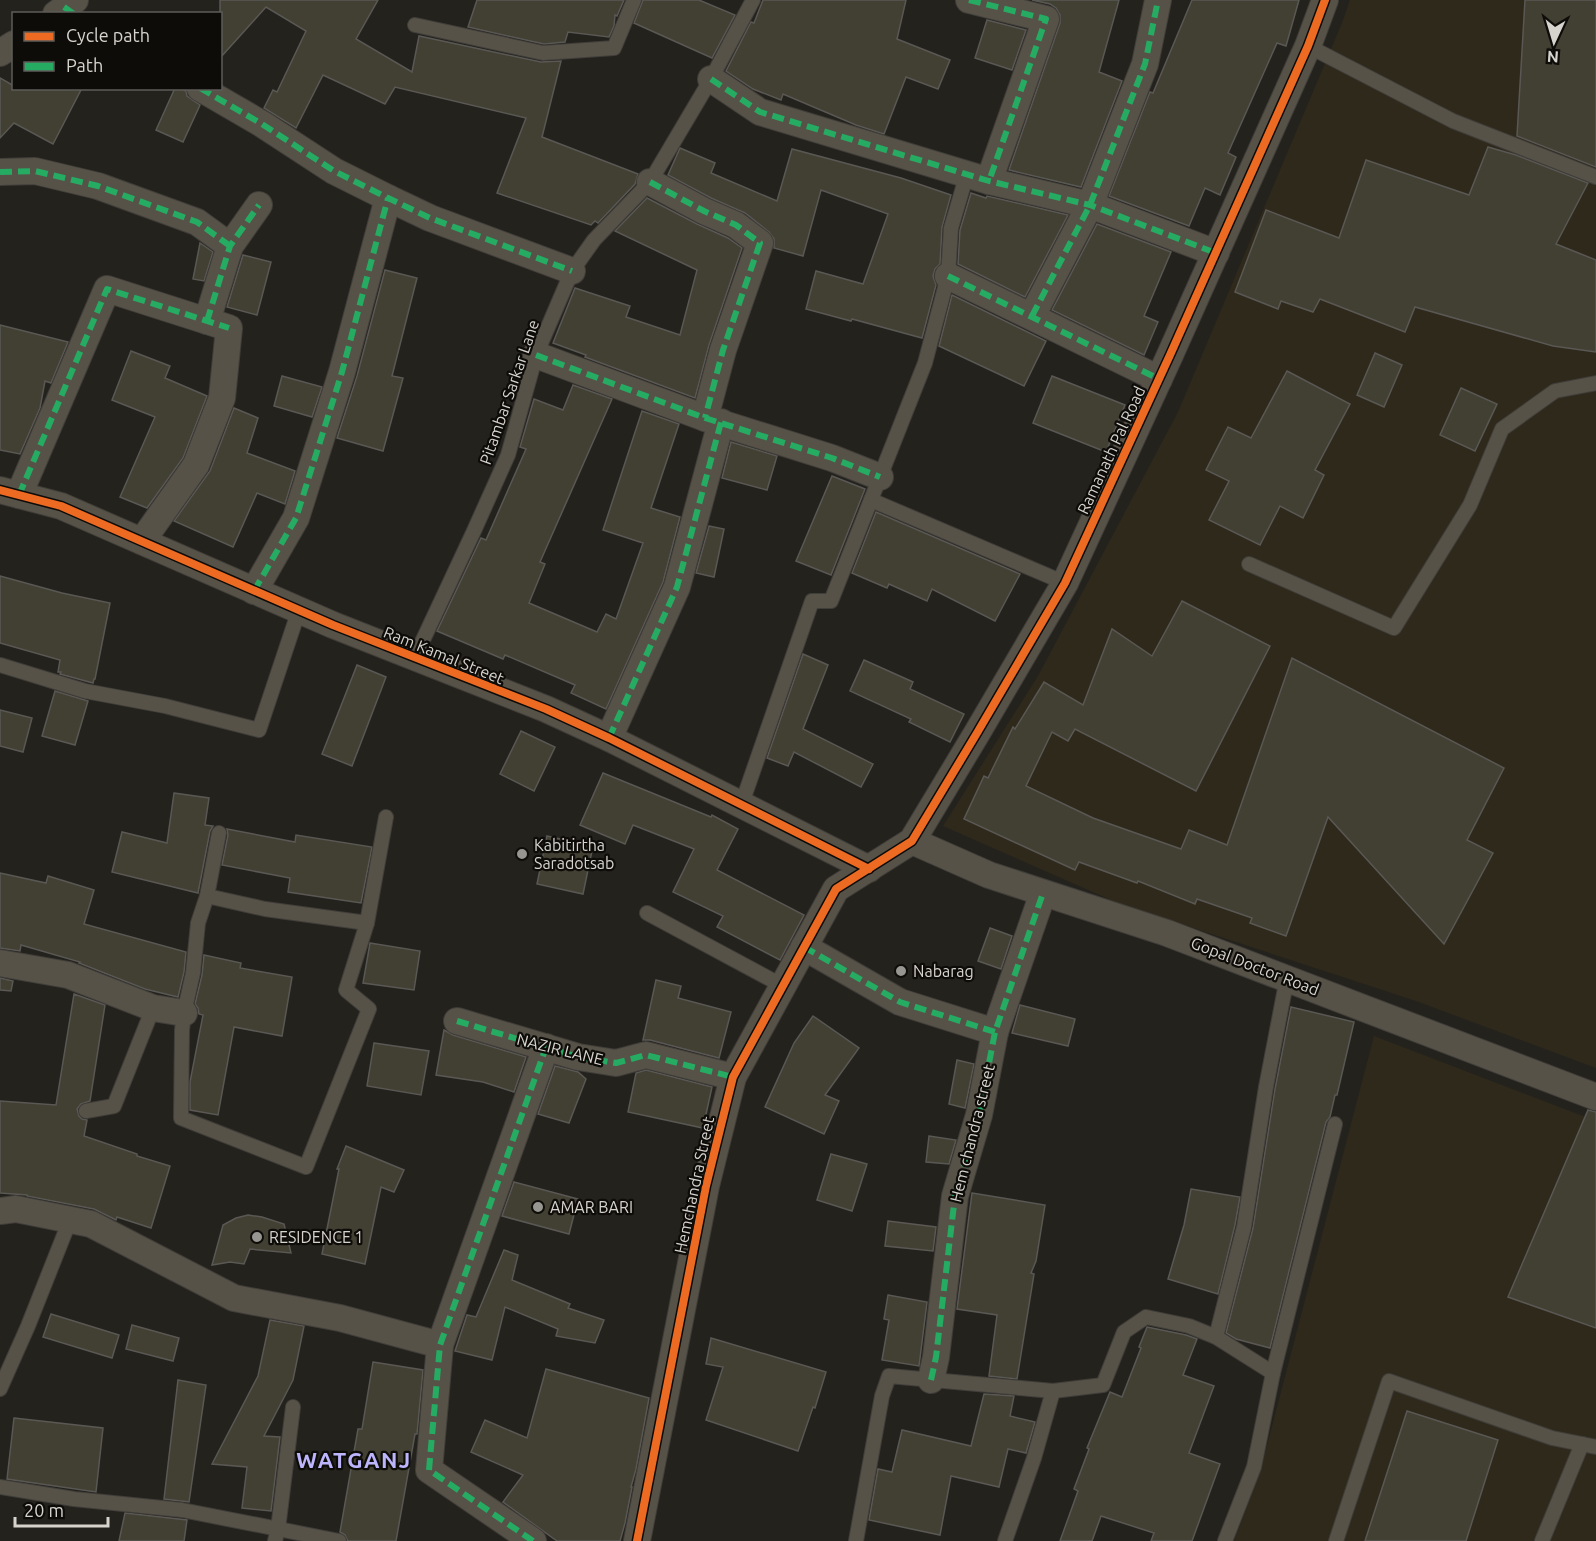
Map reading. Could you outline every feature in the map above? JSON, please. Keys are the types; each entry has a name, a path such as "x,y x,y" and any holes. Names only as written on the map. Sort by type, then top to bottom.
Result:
{"street":[{"path":"969,0 1047,20 978,178"},
{"path":"1032,316 1090,205 1145,64 1158,0"},
{"name":"Ramanath Pal Road","path":"866,871 912,841 1065,583 1216,253 1308,46 1325,0"},
{"path":"711,79 760,112 978,178 1090,205 1216,253"},
{"path":"203,90 262,124 334,171 387,198 430,218 572,270"},
{"path":"0,172 35,171 98,186 197,222 230,246"},
{"path":"609,738 677,587 713,420 723,350 760,243 736,225 650,182"},
{"path":"254,591 296,518 342,372 387,198"},
{"path":"207,321 230,246 259,206"},
{"path":"948,276 1159,380"},
{"path":"9,493 107,289 230,328 222,398 196,465 142,541"},
{"path":"536,355 713,420 831,458 875,488"},
{"name":"Ram Kamal Street","path":"9,493 61,506 298,610 546,709 609,738 866,871"},
{"name":"Gopal Doctor Road","path":"912,841 989,875 1167,933 1596,1097"},
{"name":"Hemchandra Street","path":"637,1541 706,1186 733,1077 836,889 866,871"},
{"name":"Hem chandra street","path":"931,1380 936,1357 955,1196 979,1115 995,1032 1043,892"},
{"path":"804,947 900,1002 995,1032"},
{"path":"0,963 68,975 153,1008 184,1013"},
{"name":"NAZIR LANE","path":"456,1021 578,1057 616,1063 646,1055 733,1077"},
{"path":"533,1541 429,1470 440,1345 546,1047"},
{"path":"0,1211 16,1209 91,1224 234,1298 340,1318 440,1345"}],"lane":[{"path":"415,25 543,53 614,48 634,0"},
{"name":"Pitambar Sarkar Lane","path":"415,657 508,455 536,355 572,270 594,240 650,182 711,79 753,0"},
{"path":"1308,46 1453,121 1596,177"},
{"path":"741,806 812,601 831,601 925,363 948,276 951,228 978,178"},
{"path":"1249,564 1394,628 1470,505 1502,429 1555,391 1596,383"},
{"path":"875,488 1065,583"},
{"path":"0,665 85,691 165,706 259,730 298,610"},
{"path":"219,833 207,896 198,923 193,973 184,1013 181,1118 306,1167 369,1009 346,990 367,923 386,817"},
{"path":"207,896 265,909 367,923"},
{"path":"647,913 783,986"},
{"path":"1216,1337 1244,1227 1266,1086 1287,978"},
{"path":"86,1112 114,1106 153,1008"},
{"path":"1225,1541 1254,1467 1273,1373 1335,1124"},
{"path":"0,1389 70,1220"},
{"path":"856,1541 882,1396 889,1376 1053,1391 1103,1384 1124,1332 1146,1317 1189,1326 1216,1337 1273,1373"},
{"path":"1336,1541 1389,1381 1552,1438 1589,1446 1542,1541"},
{"path":"1005,1541 1034,1458 1053,1391"},
{"path":"277,1535 293,1407"},
{"path":"0,1487 74,1499 182,1510 277,1535 339,1541"}],"shaded area":[{"path":"1350,0 1596,0 1596,1068 1416,1001 1120,904 943,826 1038,676 1178,412"},
{"path":"1374,1036 1596,1121 1596,1541 1234,1541 1259,1476"}],"building":[{"path":"220,0 378,0 356,39 412,72 419,36 541,62 561,61 542,137 638,174 635,184 598,223 595,221 591,225 497,193 526,118 395,87 385,104 323,75 296,128 264,108 273,90 277,92 306,31 266,7 222,56 222,12 220,12"},
{"path":"477,0 624,0 617,16 615,15 614,26 609,37 568,32 565,42 544,44 468,27"},
{"path":"643,0 699,0 735,15 712,58 634,23"},
{"path":"763,0 906,0 897,39 950,60 938,89 906,77 884,134 856,125 783,94 781,100 753,89 726,71 751,22 754,23"},
{"path":"1032,0 1119,0 1099,72 1122,81 1081,187 1009,170 1060,23 1060,15 1056,8 1050,4"},
{"path":"1192,0 1299,0 1286,46 1277,43 1228,153 1236,157 1220,195 1205,188 1189,226 1109,196 1150,92 1153,93"},
{"path":"1525,0 1596,0 1596,167 1517,136"},
{"path":"987,20 1026,30 1012,70 975,58"},
{"path":"0,78 12,85 12,90 81,90 53,144 14,123 0,138"},
{"path":"174,90 186,91 187,96 200,105 183,142 156,130"},
{"path":"1488,147 1516,155 1588,183 1556,244 1596,260 1596,352 1553,346 1415,307 1405,332 1320,299 1313,312 1281,301 1278,309 1235,292 1266,210 1339,238 1366,160 1469,195"},
{"path":"680,148 715,163 711,173 777,201 792,149 901,178 951,195 942,227 940,264 933,276 936,285 922,338 806,309 816,271 863,284 888,214 821,190 803,256 774,248 774,239 769,232 745,213 668,175"},
{"path":"971,193 1068,215 1025,297 958,264 960,230"},
{"path":"647,198 728,238 742,248 709,345 695,398 553,343 575,288 630,306 626,317 680,335 697,270 615,231"},
{"path":"1097,224 1171,252 1144,316 1158,322 1144,355 1052,310"},
{"path":"200,243 213,252 204,281 193,279"},
{"path":"243,255 271,262 257,315 227,307"},
{"path":"385,270 417,278 392,376 403,378 383,451 337,438 357,376"},
{"path":"952,295 1046,341 1024,386 939,346"},
{"path":"0,325 68,342 51,383 45,381 40,408 20,454 0,450"},
{"path":"131,351 170,366 165,378 207,396 183,458 147,508 120,497 155,417 112,400"},
{"path":"1375,353 1402,365 1384,407 1357,395"},
{"path":"1287,371 1350,404 1315,470 1324,475 1303,518 1280,506 1260,545 1209,520 1229,481 1206,470 1228,427 1251,438"},
{"path":"282,376 322,387 312,417 274,406"},
{"path":"1052,376 1125,405 1106,452 1033,423"},
{"path":"573,385 612,399 540,562 545,564 529,603 597,632 606,614 616,619 643,543 603,530 642,411 679,424 651,508 680,517 663,582 606,709 571,693 575,685 505,655 503,659 437,631 481,538 486,540 526,449 520,447 534,399 563,410"},
{"path":"1461,388 1497,404 1475,451 1440,435"},
{"path":"234,408 258,418 247,453 295,471 285,504 257,493 233,547 174,521 210,471"},
{"path":"731,442 777,456 767,490 722,478"},
{"path":"832,476 865,489 831,575 796,561"},
{"path":"876,512 1020,574 995,621 932,589 927,601 889,584 887,588 852,573"},
{"path":"709,526 724,529 714,577 696,573"},
{"path":"0,576 110,603 93,683 60,674 61,672 58,672 60,660 0,643"},
{"path":"1182,601 1270,646 1196,791 1075,729 1068,741 1052,732 1026,786 1093,818 1181,849 1189,830 1227,845 1292,658 1504,768 1467,840 1493,853 1444,944 1328,817 1286,936 1250,923 1252,918 1197,899 1195,904 1138,881 1137,883 1079,862 1075,870 964,819 984,776 988,778 1013,727 1015,729 1044,682 1083,705 1112,629 1152,656"},
{"path":"803,654 828,665 803,729 873,764 861,787 794,752 788,766 767,758"},
{"path":"864,660 913,682 910,689 964,714 950,742 909,722 911,719 850,691"},
{"path":"357,665 386,677 352,766 322,754"},
{"path":"55,691 88,701 75,745 42,736"},
{"path":"0,710 32,718 23,752 0,746"},
{"path":"521,731 555,747 534,791 500,774"},
{"path":"603,773 711,817 712,815 738,829 717,870 804,915 780,960 717,927 723,916 673,892 694,849 633,825 625,844 580,825"},
{"path":"174,793 209,798 205,825 213,826 210,831 198,893 112,872 122,832 167,843"},
{"path":"227,829 295,842 296,835 372,847 361,903 288,892 290,878 222,865 228,835"},
{"path":"547,836 593,846 583,894 537,884"},
{"path":"0,873 46,883 48,876 94,890 84,924 186,952 178,997 145,989 80,962 21,945 20,951 0,948"},
{"path":"990,928 1012,936 1001,969 978,961"},
{"path":"370,943 420,951 414,990 363,983"},
{"path":"204,955 241,963 240,968 292,977 282,1036 234,1027 218,1115 190,1110 190,1082 203,1015 199,1014 195,1004"},
{"path":"0,978 13,981 11,991 0,990"},
{"path":"656,980 681,986 678,998 731,1012 719,1058 643,1040"},
{"path":"74,994 105,1005 90,1101 81,1104 77,1109 79,1116 87,1120 84,1136 170,1166 151,1228 117,1217 116,1220 94,1209 27,1195 0,1193 0,1101 56,1105"},
{"path":"1020,1005 1075,1019 1068,1046 1012,1033"},
{"path":"1291,1007 1354,1022 1337,1095 1335,1095 1330,1117 1326,1122 1270,1348 1236,1339 1226,1333 1253,1228 1275,1089"},
{"path":"813,1016 859,1048 825,1095 839,1101 824,1134 765,1107 794,1043"},
{"path":"444,1030 453,1035 526,1057 514,1092 483,1082 436,1075"},
{"path":"374,1043 429,1051 421,1095 367,1086"},
{"path":"957,1060 974,1064 965,1108 949,1104"},
{"path":"555,1066 578,1072 586,1079 569,1123 538,1114"},
{"path":"646,1070 712,1087 703,1128 628,1112 636,1073"},
{"path":"1588,1110 1596,1112 1596,1328 1508,1297"},
{"path":"929,1136 956,1140 949,1164 926,1162"},
{"path":"346,1146 404,1170 394,1192 381,1187 365,1264 322,1254 339,1169 337,1169"},
{"path":"831,1154 867,1164 852,1211 817,1200"},
{"name":"AMAR BARI","path":"514,1182 578,1199 569,1234 502,1216"},
{"path":"1191,1189 1240,1197 1218,1294 1168,1279 1184,1225"},
{"path":"972,1193 1045,1205 1036,1261 1031,1273 1034,1274 1017,1379 989,1376 997,1315 957,1309"},
{"name":"RESIDENCE 1","path":"248,1215 284,1224 291,1253 250,1249 244,1264 230,1262 212,1265 223,1225"},
{"path":"888,1221 936,1227 933,1251 885,1246"},
{"path":"504,1250 518,1255 512,1280 570,1304 568,1308 604,1320 595,1343 556,1336 558,1329 505,1307 492,1360 455,1351 467,1315 476,1317"},
{"path":"888,1295 927,1302 919,1366 882,1360 889,1320 884,1319"},
{"path":"51,1314 119,1335 112,1358 43,1337"},
{"path":"270,1320 304,1326 293,1380 264,1436 280,1437 271,1511 242,1508 247,1467 212,1464 258,1376"},
{"path":"132,1325 179,1338 173,1361 126,1349"},
{"path":"1147,1327 1197,1339 1183,1375 1214,1386 1189,1453 1220,1464 1192,1541 1151,1541 1154,1533 1101,1516 1092,1541 1060,1541 1078,1491 1074,1489 1089,1449 1087,1448 1110,1392 1122,1397"},
{"path":"711,1338 826,1372 798,1451 706,1420 723,1367 706,1364"},
{"path":"373,1362 423,1370 417,1434 415,1434 396,1541 348,1541 340,1532 358,1429 362,1429"},
{"path":"546,1369 649,1398 620,1541 557,1541 503,1502 523,1475 471,1452 485,1420 527,1438"},
{"path":"178,1380 206,1385 189,1502 164,1499"},
{"path":"984,1394 1014,1396 1010,1416 1035,1422 1026,1453 1008,1449 999,1487 951,1476 940,1535 869,1520 878,1469 892,1472 902,1430 971,1446"},
{"path":"1407,1411 1498,1440 1466,1541 1365,1541"},
{"path":"14,1418 103,1428 96,1492 7,1479"},
{"path":"125,1513 187,1520 184,1541 119,1541"}],"marked path":[{"path":"969,0 1046,19 989,181"},
{"path":"1032,316 1090,205 1145,64 1158,0"},
{"path":"64,7 71,12"},
{"path":"711,79 760,112 989,181 1090,205 1216,253"},
{"path":"203,90 262,124 334,171 388,198 430,218 572,271"},
{"path":"0,172 35,171 98,186 197,222 230,246"},
{"path":"650,182 736,225 760,243 723,350 705,418"},
{"path":"254,591 296,518 342,372 388,198"},
{"path":"207,321 230,246 259,205"},
{"path":"948,276 1159,379"},
{"path":"19,495 107,289 229,328"},
{"path":"536,355 705,418 832,458 880,477"},
{"path":"609,738 677,587 721,422"},
{"path":"931,1380 936,1357 955,1196 979,1115 995,1032 1043,893"},
{"path":"804,947 900,1002 995,1032"},
{"path":"457,1021 578,1057 616,1063 646,1055 733,1077"},
{"path":"533,1541 429,1470 440,1345 546,1047"}],"cycle path":[{"path":"637,1541 706,1186 733,1077 836,889 912,841 1065,583 1308,46 1325,0"},
{"path":"0,490 61,506 333,625 546,709 609,738 869,869"}],"place":[{"name":"Kabitirtha Saradotsab","path":"522,854"},
{"name":"Nabarag","path":"901,971"},
{"name":"AMAR BARI","path":"538,1207"},
{"name":"RESIDENCE 1","path":"257,1237"}],"district":[{"name":"WATGANJ","path":"354,1459"}]}
